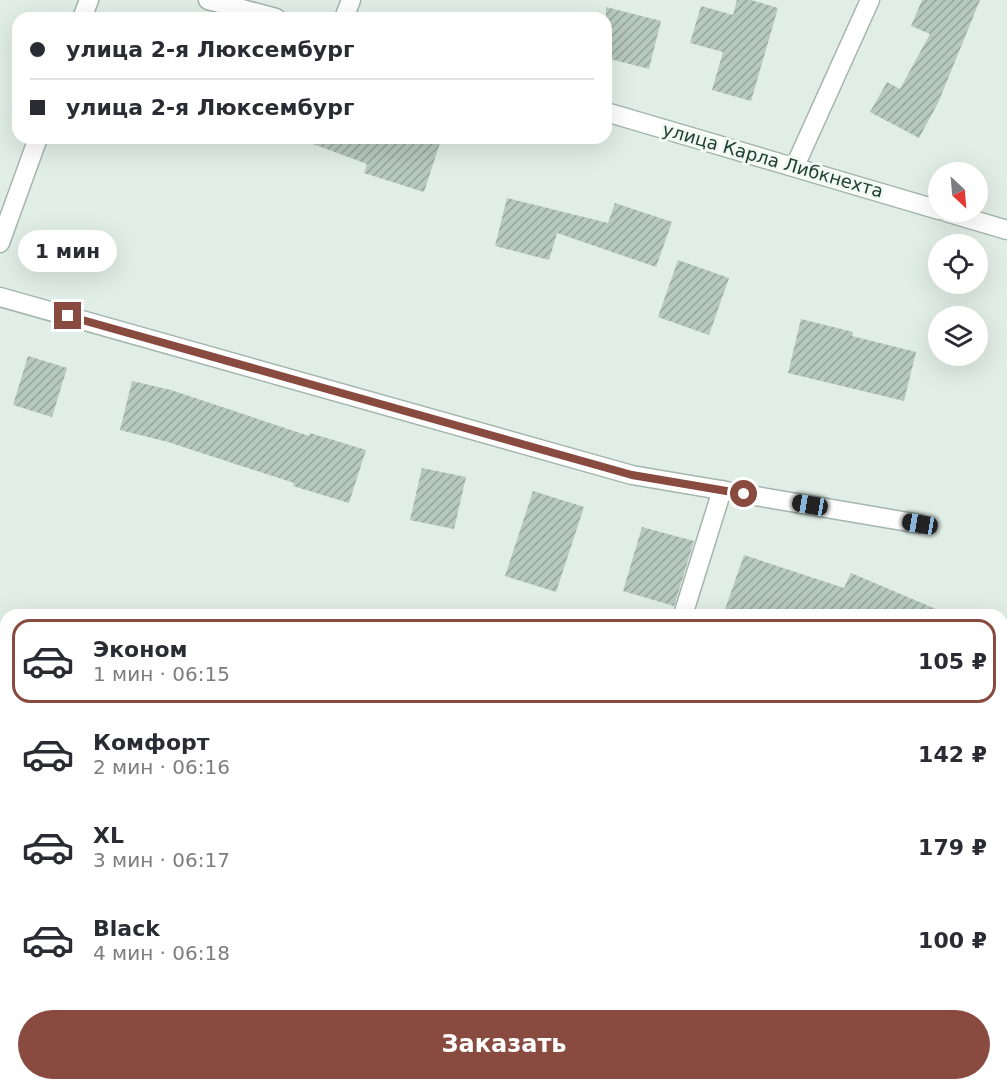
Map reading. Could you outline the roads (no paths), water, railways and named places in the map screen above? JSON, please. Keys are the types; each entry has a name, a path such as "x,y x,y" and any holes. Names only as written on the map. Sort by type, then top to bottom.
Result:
{"street":[{"path":"208,0 253,12"},
{"path":"795,166 870,0"},
{"name":"улица Карла Либкнехта","path":"612,114 928,207"},
{"path":"0,243 36,144"},
{"path":"980,222 1007,230"},
{"path":"0,297 632,475 920,524"},
{"path":"685,609 722,490"}]}
